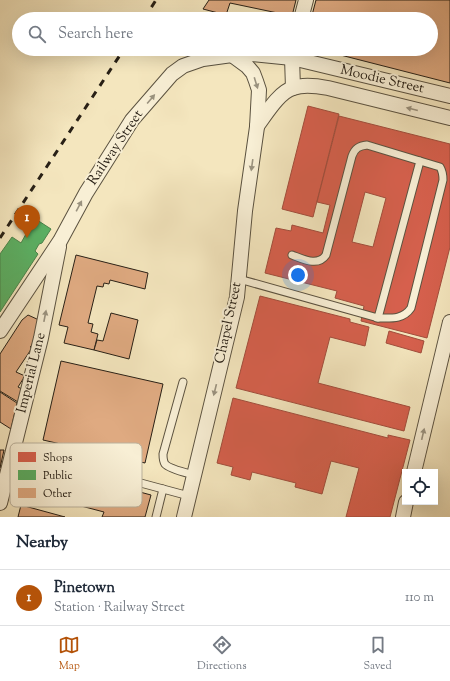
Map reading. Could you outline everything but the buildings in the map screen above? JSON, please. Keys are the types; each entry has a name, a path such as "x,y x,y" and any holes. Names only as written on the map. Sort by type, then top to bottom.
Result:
{"street":[{"path":"303,12 306,0"},
{"name":"Railway Street","path":"0,331 60,241 86,193 132,120 172,74 183,66 203,59 220,56"},
{"name":"Chapel Street","path":"184,517 237,297 245,211 257,126 259,90 253,73 234,56"},
{"path":"293,56 293,88"},
{"name":"Moodie Street","path":"300,56 450,96"},
{"name":"Moodie Street","path":"293,88 319,86 450,118"},
{"name":"Chapel Street","path":"257,126 281,95 293,88"},
{"name":"Imperial Lane","path":"15,443 41,338 60,241"},
{"path":"415,469 450,322"},
{"name":"Imperial Lane","path":"0,504 10,464"},
{"path":"402,517 405,505"}],"lane":[{"path":"239,279 377,318 397,318 406,315 411,308 443,174 442,170 440,167 367,145 357,147 352,156 324,259 313,262 292,255"},
{"path":"377,318 420,161"},
{"path":"183,382 163,458 165,464 169,467 194,475"},
{"path":"142,483 189,496"},
{"path":"156,517 163,489"}],"railway":[{"path":"148,12 156,0"},
{"path":"0,238 119,56"}],"place":[{"name":"Pinetown","path":"27,238"}]}
